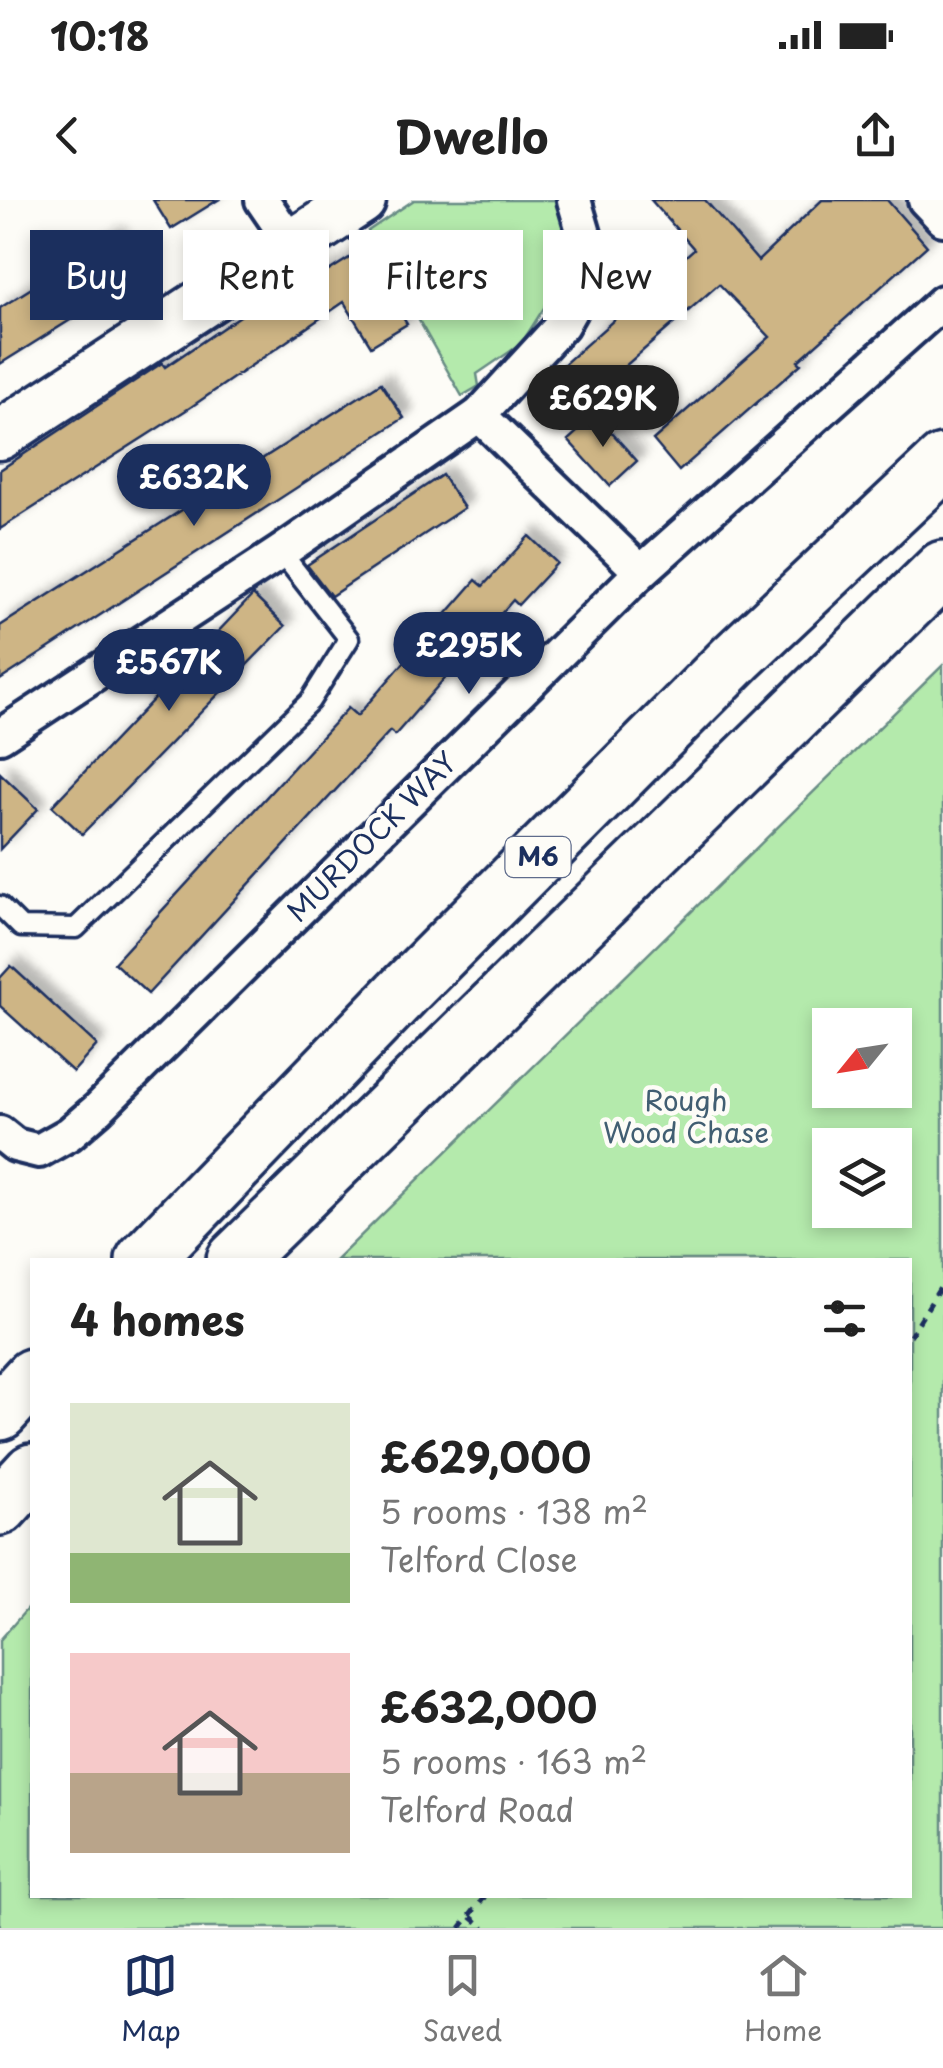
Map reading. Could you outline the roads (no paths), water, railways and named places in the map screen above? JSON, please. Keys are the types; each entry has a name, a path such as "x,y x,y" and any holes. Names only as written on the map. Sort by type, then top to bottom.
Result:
{"highway":[{"name":"M6","path":"146,1258 737,657 943,463"},
{"name":"M6","path":"237,1258 943,568"},
{"path":"0,1412 30,1379"},
{"path":"0,1508 30,1474"}],"street":[{"path":"262,200 282,230"},
{"path":"314,230 361,200"},
{"path":"0,736 281,552 479,415 562,324 584,286 589,250 574,200"},
{"path":"925,200 943,219"},
{"name":"MURDOCK WAY","path":"8,1139 39,1150 69,1134 98,1109 641,572 943,302"},
{"path":"0,435 183,315"},
{"path":"479,415 641,572"}],"lane":[{"path":"0,906 21,927 76,928 310,701 349,639 281,552"}],"park label":[{"name":"Rough Wood Chase","path":"686,1117"}]}
